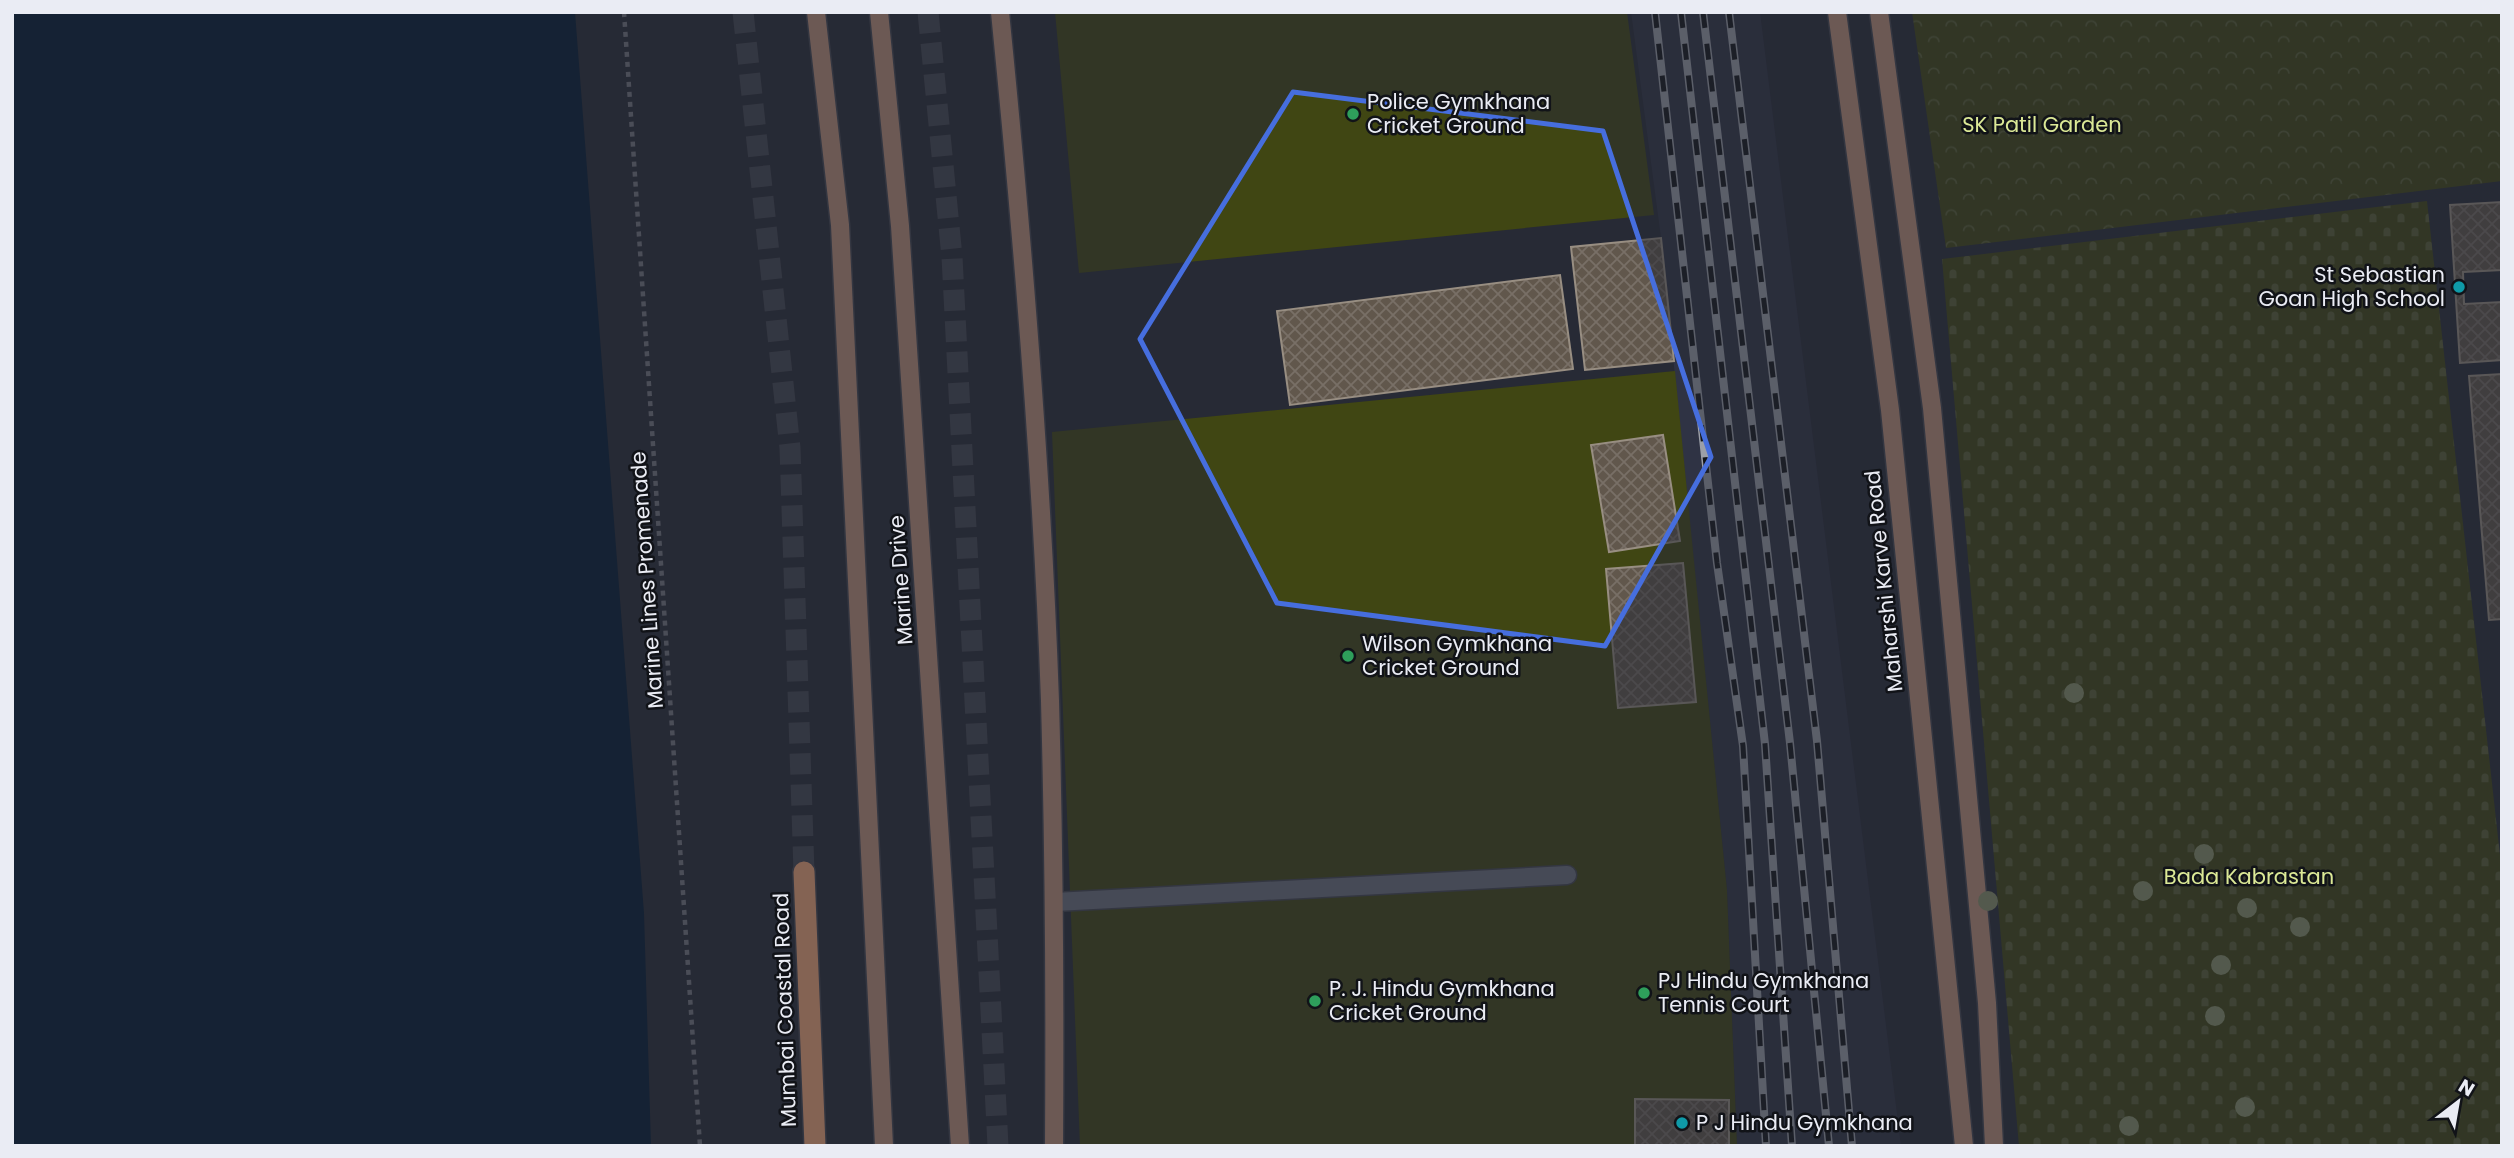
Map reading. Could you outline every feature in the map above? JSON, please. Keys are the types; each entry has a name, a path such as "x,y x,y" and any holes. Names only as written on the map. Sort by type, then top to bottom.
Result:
{"highway":[{"name":"Mumbai Coastal Road","path":"804,872 815,1146"}],"main road":[{"name":"Marine Drive","path":"816,12 840,225 884,1146"},
{"name":"Marine Drive","path":"879,12 900,226 960,1146"},
{"path":"1000,12 1025,274 1050,697 1055,902 1054,1146"},
{"name":"Maharshi Karve Road","path":"1837,12 1890,410 1964,1146"},
{"path":"1879,12 1933,408 1987,1003 1994,1146"}],"lane":[{"path":"1055,902 1567,875"}],"path":[{"name":"Marine Lines Promenade","path":"624,12 700,1146"}],"highlighted area":[{"path":"1293,92 1603,131 1711,457 1605,646 1277,603 1140,339"}],"shaded area":[{"path":"1631,12 1760,12 1901,1146 1737,1146 1727,890 1661,238"}],"green space":[{"name":"Police Gymkhana Cricket Ground","path":"1055,12 1627,12 1654,215 1079,273"},
{"name":"SK Patil Garden","path":"1912,12 2502,12 2502,181 1946,248"},
{"name":"Bada Kabrastan","path":"2427,201 2502,873 2502,1146 2019,1146 1942,259"},
{"path":"1675,371 1727,890 1737,1146 1080,1146 1052,432"}],"water":[{"path":"12,12 575,12 644,913 651,1146 12,1146"}],"building":[{"name":"St Sebastian Goan High School","path":"2502,202 2502,270 2463,272 2464,304 2502,302 2502,360 2460,363 2450,205"},
{"path":"1661,238 1674,361 1585,370 1571,247"},
{"path":"1560,275 1573,369 1290,405 1277,311"},
{"path":"2502,374 2502,619 2489,620 2469,376"},
{"path":"1663,435 1680,541 1609,552 1591,445"},
{"path":"1683,563 1696,702 1618,708 1606,569"},
{"name":"P J Hindu Gymkhana","path":"1635,1099 1729,1100 1729,1146 1635,1146"}],"tunnel":[{"path":"743,12 790,448 804,872"},
{"path":"928,12 952,257 998,1146"}],"railway":[{"path":"1655,12 1717,563 1743,746 1766,1146"},
{"path":"1681,12 1765,744 1792,1146"},
{"path":"1703,12 1790,743 1829,1146"},
{"path":"1729,12 1817,741 1852,1146"}],"place":[{"name":"Police Gymkhana Cricket Ground","path":"1353,114"},
{"name":"St Sebastian Goan High School","path":"2459,287"},
{"name":"Wilson Gymkhana Cricket Ground","path":"1348,656"},
{"name":"PJ Hindu Gymkhana Tennis Court","path":"1644,993"},
{"name":"P. J. Hindu Gymkhana Cricket Ground","path":"1315,1001"},
{"name":"P J Hindu Gymkhana","path":"1682,1123"}]}
